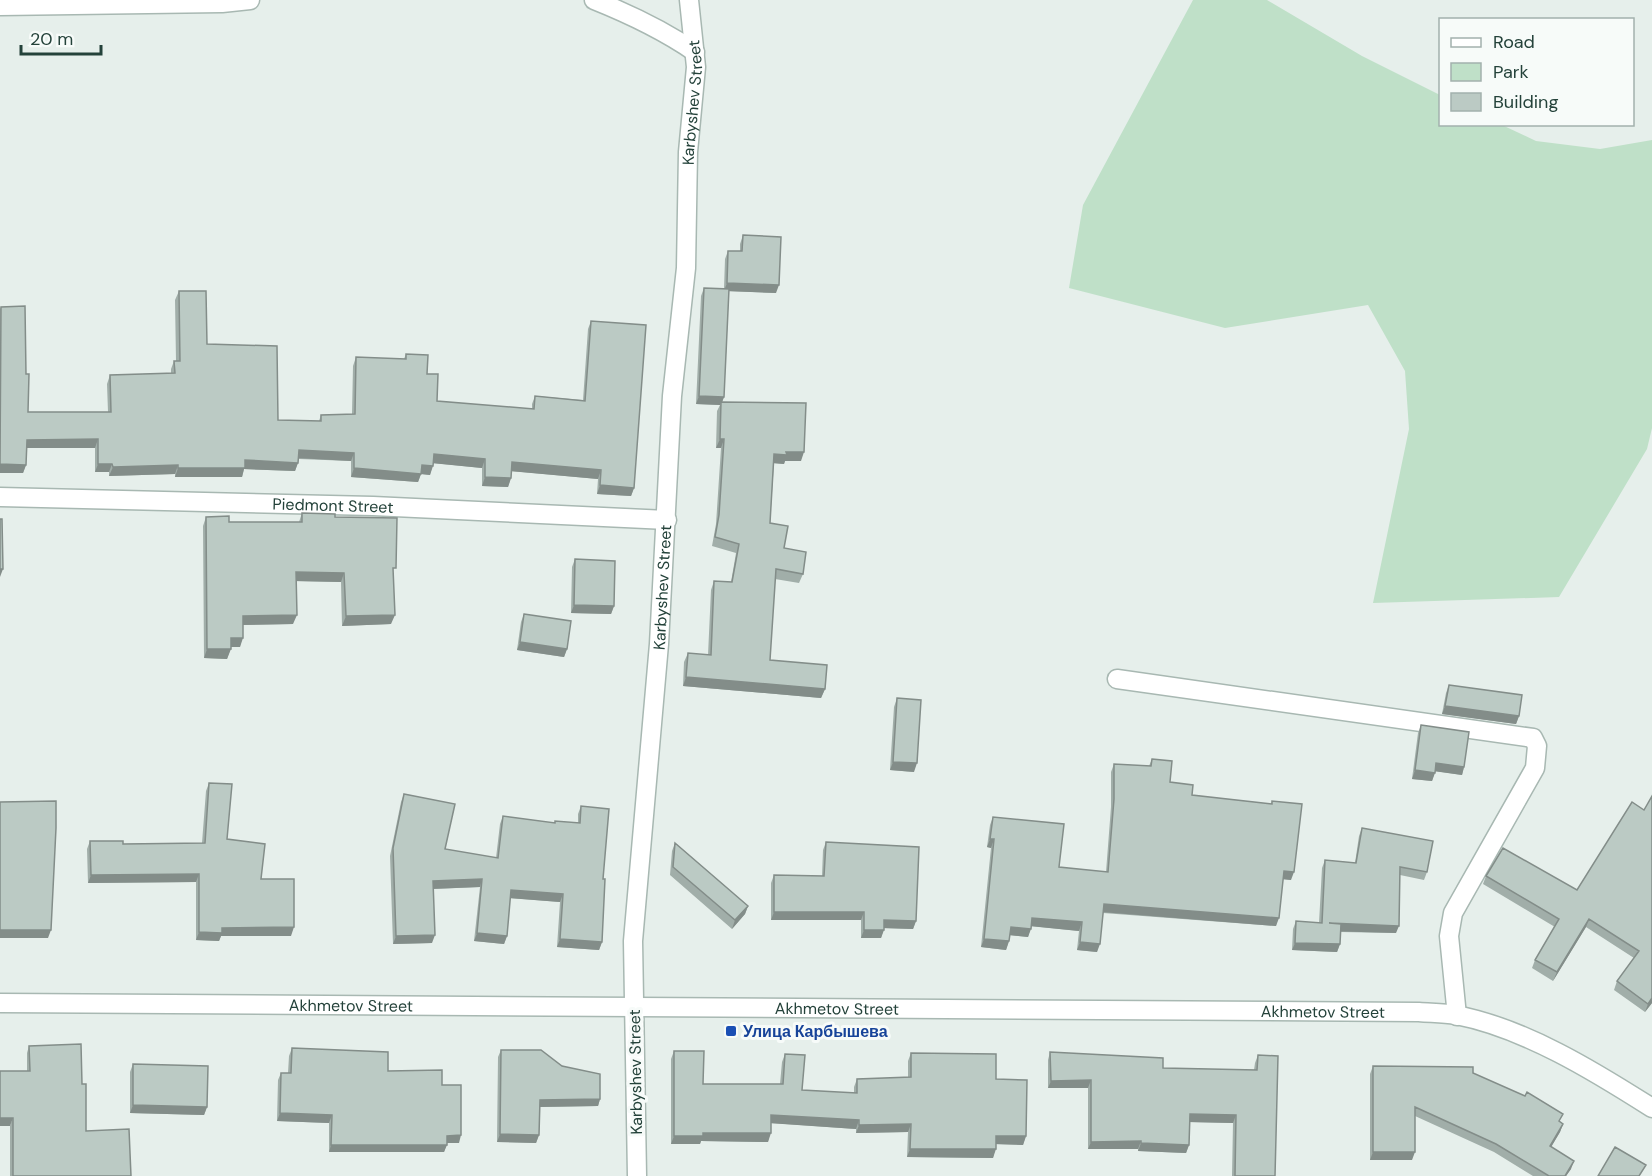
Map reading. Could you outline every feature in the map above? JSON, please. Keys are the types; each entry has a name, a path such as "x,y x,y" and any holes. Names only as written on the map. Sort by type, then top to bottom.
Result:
{"street":[{"path":"0,6 222,3 250,0"},
{"path":"594,0 627,13 676,39 695,52"},
{"name":"Karbyshev Street","path":"637,1176 633,941 659,644 672,396 686,268 688,152 696,75 689,0"},
{"name":"Piedmont Street","path":"0,497 373,506 667,520"},
{"path":"1117,679 1533,738 1537,746 1534,768 1453,913 1449,936 1457,1016"},
{"name":"Akhmetov Street","path":"0,1003 1419,1012 1457,1016 1524,1037 1566,1058 1652,1108"}],"green space":[{"path":"1193,0 1267,0 1362,56 1439,94 1439,126 1504,126 1536,141 1600,149 1652,140 1652,428 1647,449 1559,597 1373,603 1409,429 1405,371 1368,305 1225,328 1069,288 1083,205"}],"building":[{"path":"743,235 781,237 779,285 727,283 728,251 742,251"},
{"path":"704,288 729,289 724,397 699,396"},
{"path":"179,291 206,291 207,344 277,346 278,420 321,421 321,415 355,414 356,357 406,359 406,354 428,355 427,374 438,374 437,401 534,409 535,396 585,401 591,321 646,325 634,488 600,485 601,470 512,462 511,478 485,477 485,459 434,454 433,466 422,465 421,474 354,468 354,453 299,450 298,463 245,460 245,468 178,468 178,465 113,467 112,464 98,464 98,439 27,440 26,465 0,464 1,307 25,306 26,374 29,374 28,412 111,412 110,375 175,373 174,361 180,361"},
{"path":"721,402 806,403 804,452 786,452 787,455 774,454 770,523 788,526 784,548 806,552 803,574 776,569 770,660 827,665 825,689 686,677 688,653 711,655 714,581 732,582 739,544 715,537 719,515 724,439 720,439"},
{"path":"302,513 335,514 335,517 397,518 396,568 393,568 395,615 346,616 344,573 296,572 297,615 243,616 243,638 231,638 231,649 207,649 206,517 229,516 229,522 302,522"},
{"path":"0,519 2,519 3,569 0,569"},
{"path":"575,559 615,561 614,606 574,605"},
{"path":"524,614 571,621 567,649 520,642"},
{"path":"1449,685 1522,695 1519,716 1445,706"},
{"path":"897,698 921,700 917,763 893,762"},
{"path":"1421,725 1469,732 1464,767 1436,763 1435,773 1415,770"},
{"path":"1152,759 1172,761 1170,782 1193,785 1192,795 1272,804 1272,801 1302,804 1294,872 1284,871 1279,918 1104,904 1100,944 1080,942 1082,922 1032,918 1031,929 1011,927 1009,941 984,939 994,839 990,839 993,817 1064,824 1059,867 1108,872 1114,799 1114,764 1151,766"},
{"path":"209,783 232,784 227,839 265,844 261,879 294,879 294,927 222,928 222,933 199,932 199,874 91,875 90,841 123,841 123,844 205,843"},
{"path":"404,794 455,804 445,849 498,858 503,816 555,823 555,821 580,823 581,806 609,809 603,879 605,879 602,942 560,939 563,894 511,890 507,936 477,933 482,879 433,881 435,935 396,936 393,848"},
{"path":"1652,796 1652,998 1648,1004 1617,981 1639,951 1589,919 1557,972 1535,960 1559,919 1486,876 1503,848 1577,890 1632,802 1644,810"},
{"path":"56,801 51,930 0,930 0,802"},
{"path":"1362,828 1433,841 1427,872 1400,867 1399,926 1329,923 1341,924 1340,944 1295,943 1296,921 1322,923 1325,860 1356,863"},
{"path":"826,842 919,847 916,921 884,920 884,930 864,930 864,912 774,912 774,875 824,876"},
{"path":"675,843 748,906 735,920 673,867"},
{"path":"81,1044 82,1084 86,1084 86,1131 129,1129 131,1176 13,1176 13,1118 0,1118 0,1071 30,1071 29,1046"},
{"path":"292,1048 388,1052 388,1071 442,1070 442,1085 461,1085 461,1135 447,1136 447,1145 331,1145 332,1115 280,1113 281,1073 291,1073"},
{"path":"501,1050 541,1050 562,1066 600,1074 600,1099 540,1100 539,1135 500,1134"},
{"path":"674,1051 704,1051 703,1084 783,1084 785,1054 805,1055 802,1090 857,1093 857,1079 911,1077 911,1053 996,1054 996,1079 1027,1080 1026,1136 996,1136 996,1149 910,1149 911,1124 859,1125 859,1120 771,1115 771,1133 703,1133 703,1136 674,1136"},
{"path":"1050,1052 1163,1058 1163,1068 1257,1070 1258,1055 1278,1056 1275,1176 1235,1176 1236,1115 1190,1114 1189,1145 1141,1143 1141,1141 1091,1142 1091,1080 1051,1081"},
{"path":"133,1064 208,1066 207,1107 133,1105"},
{"path":"1373,1066 1473,1067 1473,1073 1525,1096 1527,1092 1563,1114 1559,1121 1563,1124 1550,1146 1574,1161 1565,1176 1549,1176 1496,1144 1415,1107 1415,1152 1373,1152"},
{"path":"1615,1147 1646,1165 1639,1176 1598,1176"}],"place":[{"name":"Улица Карбышева","path":"731,1031"}]}
